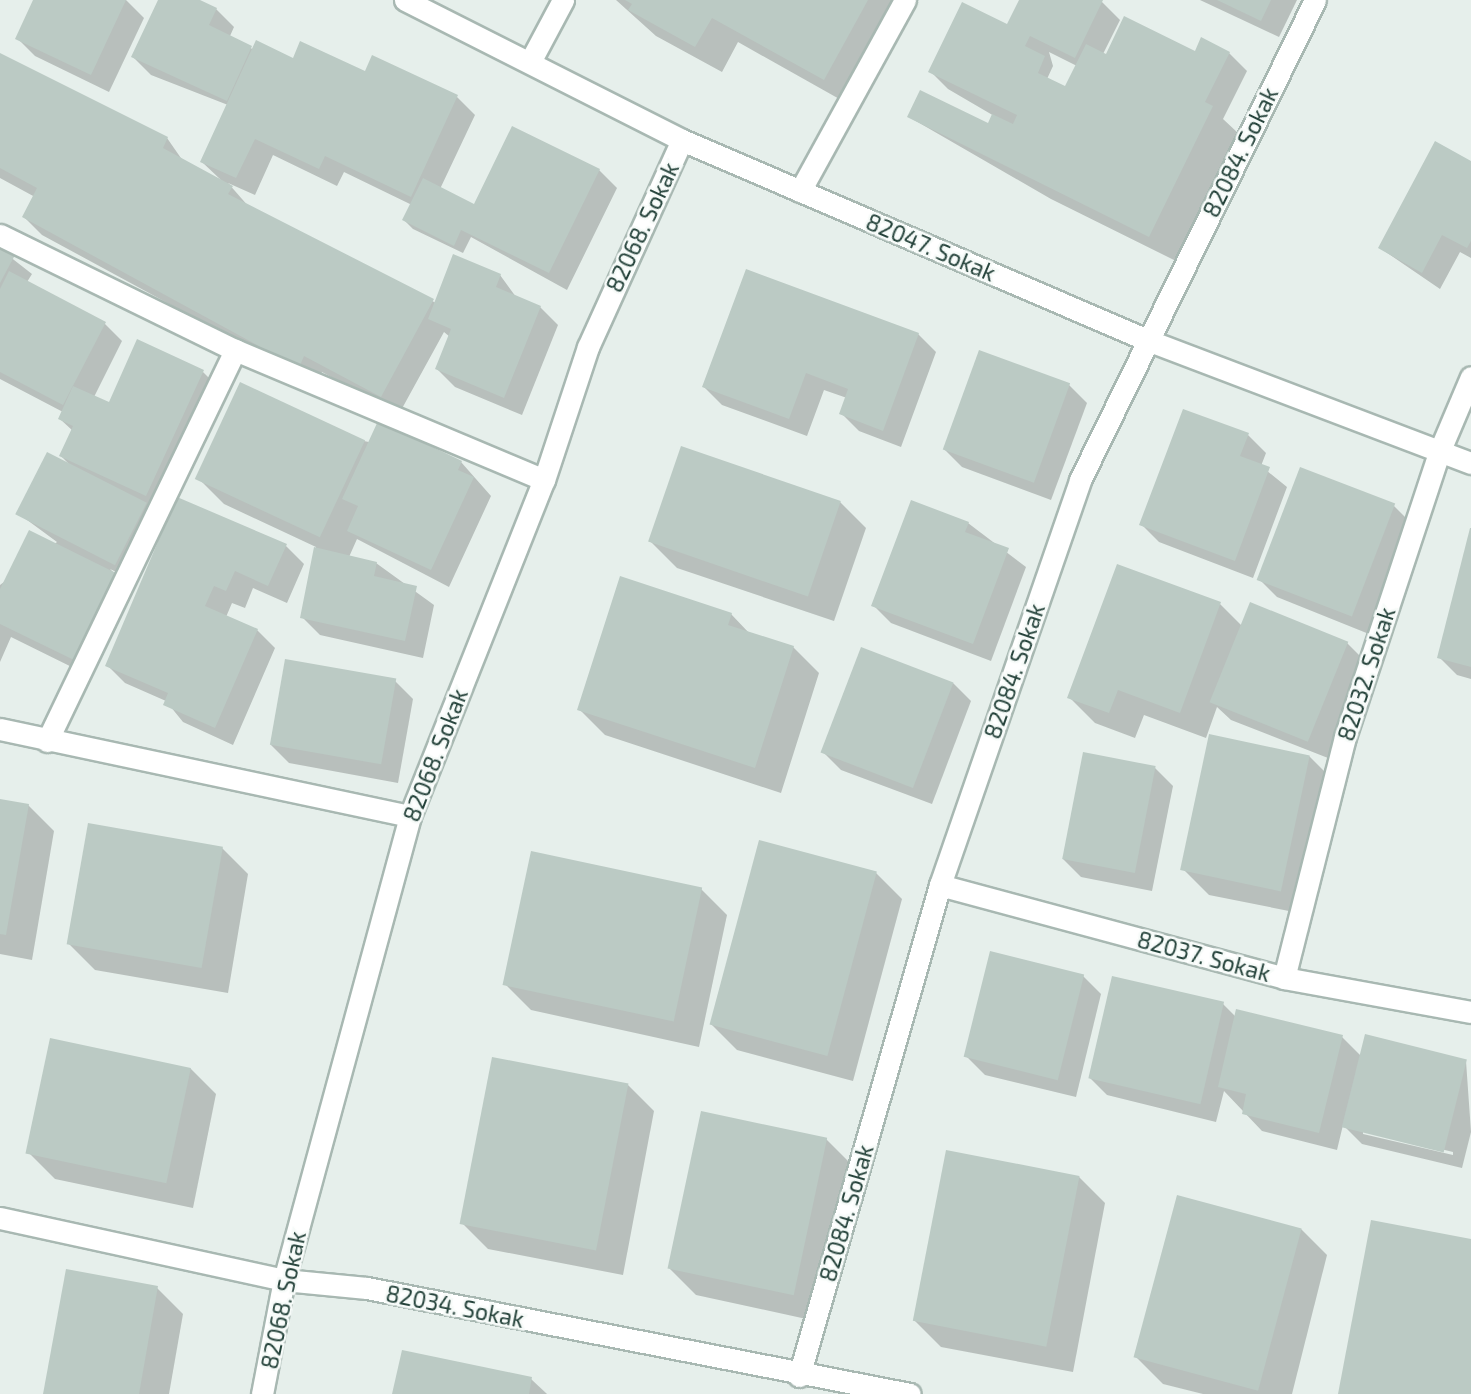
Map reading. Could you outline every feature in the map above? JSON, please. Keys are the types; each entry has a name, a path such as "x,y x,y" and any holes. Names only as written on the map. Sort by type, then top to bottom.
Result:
{"street":[{"name":"82047. Sokak","path":"405,0 531,60 682,140 1147,340 1471,463"},
{"path":"531,60 563,0"},
{"path":"800,191 905,0"},
{"name":"82084. Sokak","path":"799,1376 940,885 1080,480 1315,0"},
{"name":"82068. Sokak","path":"262,1394 284,1280 410,816 544,480 588,347 682,140"},
{"path":"0,235 235,350 544,480"},
{"path":"47,741 235,350"},
{"name":"82032. Sokak","path":"1284,978 1345,737 1440,450 1471,377"},
{"path":"0,730 410,816"},
{"name":"82037. Sokak","path":"940,885 1284,978 1471,1012"},
{"name":"82034. Sokak","path":"0,1219 284,1280 367,1289 799,1376 910,1394"}],"building":[{"path":"33,0 126,0 91,75 15,39"},
{"path":"158,0 200,0 217,8 209,25 252,46 227,101 131,57"},
{"path":"625,0 868,0 824,80 712,18 695,47 628,10 632,4"},
{"path":"1019,0 1103,0 1075,58 1030,36 1025,46 1045,56 1038,73 1065,86 1086,44 1106,54 1124,16 1195,51 1201,37 1230,52 1205,102 1213,106 1149,237 907,117 920,90 988,123 992,114 1013,124 1017,115 928,72 962,2 1007,24"},
{"path":"1217,0 1271,0 1261,21"},
{"path":"256,40 293,58 300,41 365,71 372,55 458,95 411,197 325,156 319,169 255,139 236,178 200,162"},
{"path":"0,53 168,137 163,148 233,186 228,194 434,299 381,397 304,356 299,368 22,217 37,188 0,168"},
{"path":"512,126 600,169 549,273 461,230 454,246 402,220 423,178 474,204"},
{"path":"1435,141 1471,161 1471,241 1467,248 1442,235 1422,273 1378,248"},
{"path":"0,247 15,255 0,283"},
{"path":"453,254 501,274 496,287 541,306 504,398 435,369 451,329 428,319"},
{"path":"746,269 919,333 883,431 839,414 848,389 806,373 789,419 702,387"},
{"path":"9,271 106,322 63,405 0,372 0,289"},
{"path":"137,339 204,370 146,496 59,456 73,426 58,419 73,386 109,402"},
{"path":"979,350 1070,383 1034,483 943,450"},
{"path":"240,382 365,440 320,537 195,479"},
{"path":"1183,409 1249,433 1240,456 1270,467 1235,561 1139,525"},
{"path":"378,421 462,461 458,470 474,477 431,570 347,531 358,506 342,499"},
{"path":"681,446 841,501 808,597 648,541"},
{"path":"47,452 147,503 115,565 15,514"},
{"path":"1300,467 1395,504 1352,617 1257,580"},
{"path":"177,497 287,544 268,586 235,571 226,591 214,586 205,606 258,629 215,728 163,705 168,693 105,666"},
{"path":"911,500 969,522 965,532 1009,548 973,644 871,606"},
{"path":"1471,528 1471,667 1437,658"},
{"path":"29,530 116,573 74,660 0,624 0,589"},
{"path":"314,547 377,562 374,576 417,586 405,641 300,618"},
{"path":"1117,564 1221,602 1180,713 1118,690 1109,713 1067,698"},
{"path":"620,576 732,613 728,625 794,646 755,768 577,710"},
{"path":"1250,602 1348,642 1308,742 1210,702"},
{"path":"861,647 953,682 913,788 821,752"},
{"path":"285,659 396,679 381,764 270,745"},
{"path":"1209,734 1310,755 1281,891 1180,870"},
{"path":"1083,752 1156,766 1135,873 1062,859"},
{"path":"0,799 29,804 6,935 0,934"},
{"path":"88,823 223,847 202,968 67,944"},
{"path":"759,840 877,872 827,1056 710,1024"},
{"path":"531,851 702,887 674,1021 503,985"},
{"path":"990,951 1084,974 1058,1080 964,1057"},
{"path":"1112,976 1224,1002 1200,1104 1088,1078"},
{"path":"1236,1009 1343,1035 1319,1133 1242,1114 1246,1094 1218,1087"},
{"path":"1365,1034 1467,1059 1444,1153 1342,1127"},
{"path":"50,1038 191,1068 166,1183 25,1153"},
{"path":"492,1057 628,1084 596,1250 460,1224"},
{"path":"701,1111 827,1138 794,1295 668,1268"},
{"path":"946,1150 1080,1176 1046,1347 913,1321"},
{"path":"1177,1195 1302,1228 1258,1391 1134,1357"},
{"path":"1371,1220 1471,1239 1471,1394 1338,1394"},
{"path":"66,1269 158,1286 139,1394 43,1394"},
{"path":"402,1350 532,1377 529,1394 392,1394"}]}
